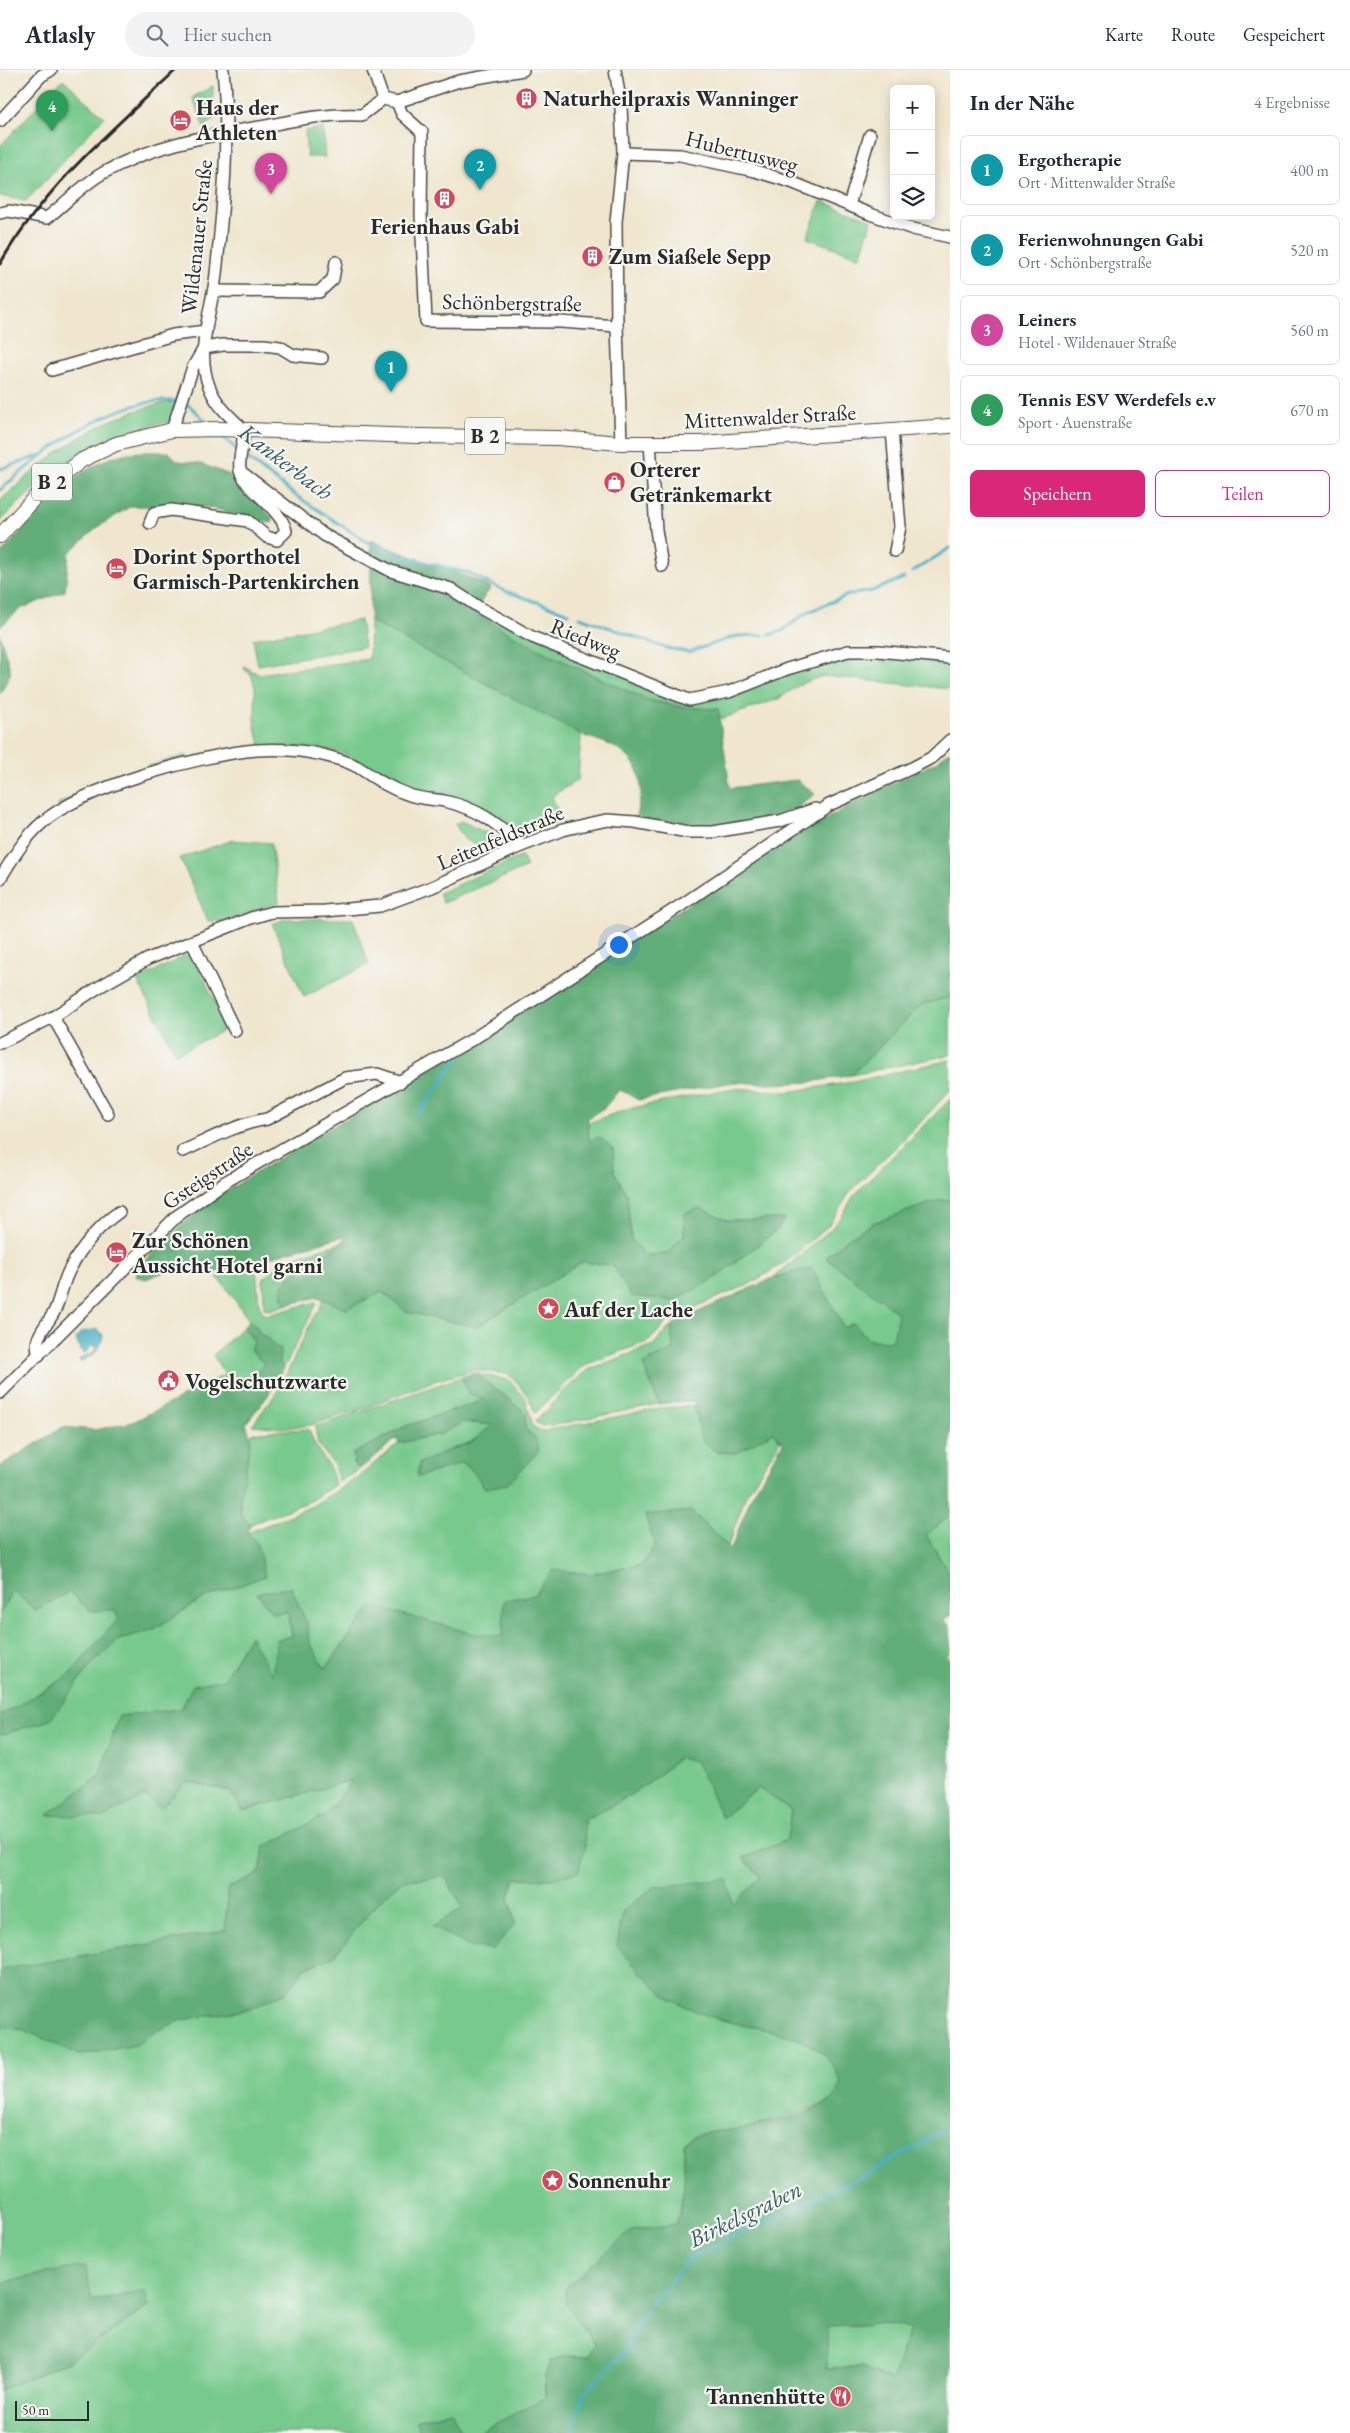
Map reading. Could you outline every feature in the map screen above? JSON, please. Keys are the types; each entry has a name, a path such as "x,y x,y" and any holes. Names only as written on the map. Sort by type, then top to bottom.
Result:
{"main road":[{"name":"Mittenwalder Straße","path":"244,436 557,438 621,443 701,443 950,426"},
{"name":"B 2","path":"0,535 22,510 52,482 82,460 116,444 172,430 215,429 244,436"}],"street":[{"path":"0,121 41,76 50,70"},
{"name":"Wildenauer Straße","path":"224,70 224,193 214,291 204,348 208,385 218,403 244,436"},
{"path":"372,70 383,99"},
{"path":"0,213 9,211 47,218 82,187 104,172 148,152 193,138 333,114 362,115 383,99 397,102 459,81 524,70"},
{"path":"615,70 621,105 623,153 616,222 621,443"},
{"name":"Schönbergstraße","path":"397,102 402,114 422,132 421,215 426,321 561,322 617,326"},
{"path":"848,205 870,135"},
{"name":"Hubertusweg","path":"623,153 680,155 711,160 791,182 913,229 950,238"},
{"path":"214,291 319,292 333,279 336,262"},
{"path":"52,370 173,335 206,331"},
{"name":"Wildenauer Straße","path":"204,348 223,345 264,345 280,347 293,355 322,358"},
{"name":"Wildenauer Straße","path":"172,430 194,367 204,348"},
{"path":"892,430 900,527 895,551"},
{"path":"150,523 154,513 171,510 205,514 248,521 267,537 277,540 286,531 284,522 272,506 249,484 240,468 244,436"},
{"path":"650,443 656,530 662,566"},
{"name":"Riedweg","path":"240,468 324,535 391,571 451,589 480,608 532,637 689,700 729,692 787,669 848,651 878,650 950,658"},
{"path":"829,805 931,758 950,740"},
{"path":"0,879 35,829 51,816 75,802 116,784 174,766 259,750 316,754 354,766 380,783 408,795 459,804 491,818 521,846"},
{"name":"Leitenfeldstraße","path":"0,1043 53,1017 99,986 148,959 227,926 272,912 325,911 380,906 432,887 521,846 563,830 608,820 688,832 713,832 780,820 829,805"},
{"name":"Gsteigstraße","path":"0,1392 39,1355 116,1274 177,1216 226,1182 473,1039 683,904 829,805"},
{"path":"192,942 235,1031"},
{"path":"53,1017 108,1114"},
{"name":"Gsteigstraße","path":"183,1151 229,1130 254,1121 267,1120 345,1078 377,1074 401,1082"},
{"path":"39,1355 36,1346 39,1334 56,1309 70,1267 101,1227 119,1212"}],"green space":[{"path":"63,79 104,117 26,201 0,196 0,146"},
{"path":"213,86 213,120 204,128 193,97"},
{"path":"323,128 325,157 307,157 305,131"},
{"path":"821,201 872,220 860,257 807,238"},
{"path":"172,402 177,403 172,421 144,427 97,444 58,469 0,522 0,501 58,452 100,426 147,407"},
{"path":"169,452 177,461 199,463 230,475 273,518 272,523 207,507 131,506 99,526 69,553 65,591 20,609 0,627 0,555 40,510 70,482 104,461 128,453"},
{"path":"371,540 491,587 473,613 547,654 644,699 678,707 718,709 730,788 797,780 815,794 797,808 771,817 709,827 636,818 641,791 639,775 629,757 621,751 581,735 370,621"},
{"path":"476,608 687,704 861,653 950,660 950,689 823,676 801,684 778,699 721,719 717,709 690,708 648,700 529,645 472,613"},
{"path":"360,620 364,647 258,665 253,639"},
{"path":"370,621 581,735 578,780 552,796 561,821 524,838 498,818 479,808 448,797 399,787 342,753 320,749 261,746 255,727 255,688 251,674 245,670 244,666 258,674 369,659"},
{"path":"0,635 11,672 0,694"},
{"path":"950,751 950,997 921,1005 852,1075 810,1082 772,1084 733,1082 638,1100 619,1090 605,1107 588,1118 589,1141 599,1137 613,1148 614,1171 627,1195 631,1239 644,1255 667,1254 684,1235 685,1213 700,1208 727,1220 784,1219 778,1229 711,1281 673,1301 631,1296 613,1265 582,1262 476,1327 407,1312 382,1292 346,1309 318,1297 285,1305 281,1290 289,1277 343,1242 344,1236 213,1273 205,1264 169,1270 146,1279 136,1276 138,1268 182,1225 212,1200 291,1151 416,1078 783,844 854,803 936,762"},
{"path":"186,755 189,759 58,807 58,804 106,779"},
{"path":"461,821 508,843 511,847 483,860 476,845 464,839 455,824"},
{"path":"233,840 271,843 279,902 226,921 208,921 180,858"},
{"path":"522,856 527,867 443,903 439,893"},
{"path":"286,919 353,919 369,964 304,997 272,924"},
{"path":"191,953 228,1028 176,1054 137,980"},
{"path":"950,997 950,1055 852,1075 921,1004"},
{"path":"950,1060 950,1090 918,1125 850,1192 827,1227 787,1261 748,1285 704,1303 667,1322 649,1341 585,1365 535,1413 529,1398 517,1382 507,1374 474,1370 434,1381 367,1407 311,1425 282,1428 252,1425 280,1388 313,1318 320,1309 323,1299 346,1309 382,1292 407,1312 476,1327 582,1262 613,1265 673,1301 711,1281 778,1229 784,1219 727,1220 700,1208 685,1213 684,1235 667,1254 644,1255 631,1239 627,1195 613,1171 613,1148 589,1142 588,1123 627,1109 733,1088 787,1092 853,1082"},
{"path":"950,1099 950,1200 940,1200 873,1223 847,1239 826,1257 899,1313 893,1341 870,1340 853,1324 844,1328 812,1268 773,1278 830,1230 842,1216 854,1195"},
{"path":"940,1200 950,1200 950,1515 926,1535 950,1575 950,1615 944,1620 950,1626 950,1650 947,1657 950,1659 950,2433 477,2433 545,2398 545,2375 551,2360 565,2356 588,2357 594,2344 565,2302 565,2288 632,2230 677,2224 684,2187 684,2143 699,2135 753,2127 803,2113 824,2105 837,2092 841,2082 832,2065 820,2052 791,2036 716,2018 684,2006 657,1988 617,1946 623,1911 654,1887 727,1879 733,1905 760,1877 743,1858 787,1840 791,1810 758,1788 722,1818 697,1762 679,1758 634,1792 610,1807 584,1819 585,1847 578,1872 552,1879 515,1878 509,1897 515,1924 493,1949 469,1947 433,1926 463,1908 445,1877 403,1880 378,1902 334,1956 305,1968 287,1991 251,2009 181,2020 156,2031 136,2045 79,2055 25,2030 0,2027 0,1970 225,1931 228,1888 260,1873 264,1847 326,1815 352,1780 243,1811 230,1791 187,1782 160,1809 146,1796 103,1817 47,1815 99,1777 119,1716 181,1709 193,1685 224,1679 250,1636 272,1675 277,1640 292,1636 288,1612 272,1613 257,1593 291,1587 307,1624 309,1641 325,1669 372,1606 474,1634 503,1636 504,1600 535,1595 553,1570 591,1574 642,1565 655,1545 645,1515 691,1511 731,1549 751,1497 783,1443 773,1432 736,1453 716,1452 701,1439 694,1401 659,1404 643,1364 673,1350 671,1326 685,1318 773,1278 812,1268 844,1328 853,1323 870,1340 893,1341 898,1313 826,1258 847,1239 873,1223","holes":["885,2324 910,2328 892,2380 862,2367 826,2368 828,2326"]},
{"path":"343,1242 281,1290 285,1305 269,1310 264,1308 263,1278 286,1260"},
{"path":"256,1266 259,1305 264,1314 268,1315 317,1303 283,1370 268,1338 260,1334 217,1277"},
{"path":"249,1321 257,1327 260,1334 281,1350 279,1360 283,1370 267,1397 246,1423 251,1439 240,1501 241,1516 251,1524 247,1533 257,1543 265,1576 202,1599 154,1629 118,1640 91,1665 50,1720 0,1735 0,1716 68,1676 119,1618 114,1610 91,1611 69,1592 36,1610 13,1591 0,1613 0,1466 63,1427 95,1430 133,1422 213,1381 221,1393 248,1380 264,1364 250,1348 254,1341 243,1327"},
{"path":"671,1326 673,1350 643,1364 659,1404 554,1425 543,1426 536,1423 536,1419 545,1413 561,1393 588,1370 653,1345"},
{"path":"243,1327 255,1341 250,1349 264,1364 248,1380 221,1393 213,1381 225,1375 213,1355"},
{"path":"474,1373 509,1380 526,1399 533,1427 544,1431 661,1408 695,1405 701,1438 736,1453 773,1432 780,1441 746,1495 728,1546 691,1511 645,1515 655,1545 642,1565 591,1574 553,1570 503,1637 474,1634 372,1606 324,1669 309,1641 307,1624 258,1593 272,1613 288,1612 292,1637 277,1640 272,1676 250,1636 224,1679 194,1685 181,1709 119,1716 99,1777 48,1815 103,1816 146,1796 160,1809 187,1782 230,1791 243,1811 353,1779 326,1815 264,1847 260,1872 228,1888 226,1931 0,1970 0,1735 50,1720 91,1665 118,1640 154,1629 202,1599 264,1576 247,1533 310,1507 357,1478 399,1443 441,1434 463,1422 494,1425 471,1442 440,1453 418,1477 462,1463 472,1470 485,1488 525,1429 511,1400"},
{"path":"474,1373 526,1413 525,1429 535,1437 539,1451 508,1484 485,1488 472,1470 462,1463 417,1477 419,1463 471,1442 493,1425 463,1422 441,1434 399,1443 396,1439 360,1469 354,1464 353,1454 406,1426 484,1400 469,1393 461,1377"},
{"path":"461,1377 469,1393 485,1400 406,1426 353,1454 354,1464 360,1469 339,1482 334,1465 318,1444 315,1427"},
{"path":"306,1429 310,1431 316,1447 331,1470 335,1485 308,1502 251,1524 241,1516 240,1502 251,1434"},
{"path":"950,1516 950,1575 926,1535"},
{"path":"13,1591 36,1610 69,1592 91,1611 114,1610 119,1619 68,1676 0,1716 0,1613"},
{"path":"679,1758 697,1761 722,1818 758,1788 791,1810 787,1840 744,1858 760,1877 733,1906 617,1946 671,1999 798,2038 820,2051 835,2065 841,2082 836,2095 828,2103 748,2128 698,2134 684,2143 684,2187 677,2224 632,2230 565,2302 595,2345 588,2357 565,2356 545,2375 545,2398 477,2433 462,2433 451,2410 415,2421 420,2433 0,2433 0,2390 68,2362 145,2292 91,2301 85,2266 0,2284 0,2027 25,2030 79,2055 136,2045 156,2031 181,2020 251,2009 287,1991 305,1968 334,1956 378,1902 403,1880 445,1877 463,1908 434,1926 515,1924 509,1897 515,1878 552,1879 585,1847 584,1819 634,1793"},
{"path":"86,2266 92,2301 145,2291 149,2306 68,2362 0,2390 0,2284 40,2274"},
{"path":"885,2324 910,2328 892,2380 862,2367 826,2368 827,2326"},
{"path":"451,2410 462,2433 420,2433 415,2421"}],"water":[{"path":"98,1329 103,1335 98,1349 92,1355 80,1362 79,1359 93,1353 97,1347 92,1345 84,1354 80,1350 76,1339 81,1332"}],"waterway":[{"name":"Kankerbach","path":"0,490 54,447 94,422 115,412 137,405 171,400 178,402"},
{"name":"Kankerbach","path":"184,404 190,406 210,425"},
{"name":"Kankerbach","path":"220,434 237,450"},
{"path":"0,469 42,455"},
{"name":"Kankerbach","path":"244,456 295,495 367,542 404,557 468,573 505,591 569,613"},
{"name":"Kankerbach","path":"912,572 950,548"},
{"name":"Kankerbach","path":"769,635 782,631 806,613 848,595 872,591 904,578"},
{"name":"Kankerbach","path":"580,617 666,648 689,652 737,636 763,635"},
{"path":"771,851 802,831"},
{"path":"418,1114 465,1049"},
{"name":"Birkelsgraben","path":"572,2433 584,2392 623,2354 644,2313 690,2258 864,2176 950,2126"}],"railway":[{"path":"0,264 18,236 58,184 104,137 176,70"}],"place":[{"name":"Naturheilpraxis Wanninger","path":"527,98"},
{"name":"Haus der Athleten","path":"180,120"},
{"name":"Tennis ESV Werdefels e.v","path":"52,131"},
{"name":"Ferienwohnungen Gabi","path":"480,190"},
{"name":"Leiners","path":"271,194"},
{"name":"Ferienhaus Gabi","path":"445,199"},
{"name":"Zum Siaßele Sepp","path":"593,256"},
{"name":"Ergotherapie","path":"391,392"},
{"name":"Orterer Getränkemarkt","path":"614,482"},
{"name":"Dorint Sporthotel Garmisch-Partenkirchen","path":"117,569"},
{"name":"Zur Schönen Aussicht Hotel garni","path":"116,1253"},
{"name":"Auf der Lache","path":"548,1309"},
{"name":"Vogelschutzwarte","path":"169,1381"},
{"name":"Sonnenuhr","path":"552,2180"},
{"name":"Tannenhütte","path":"841,2396"}]}
